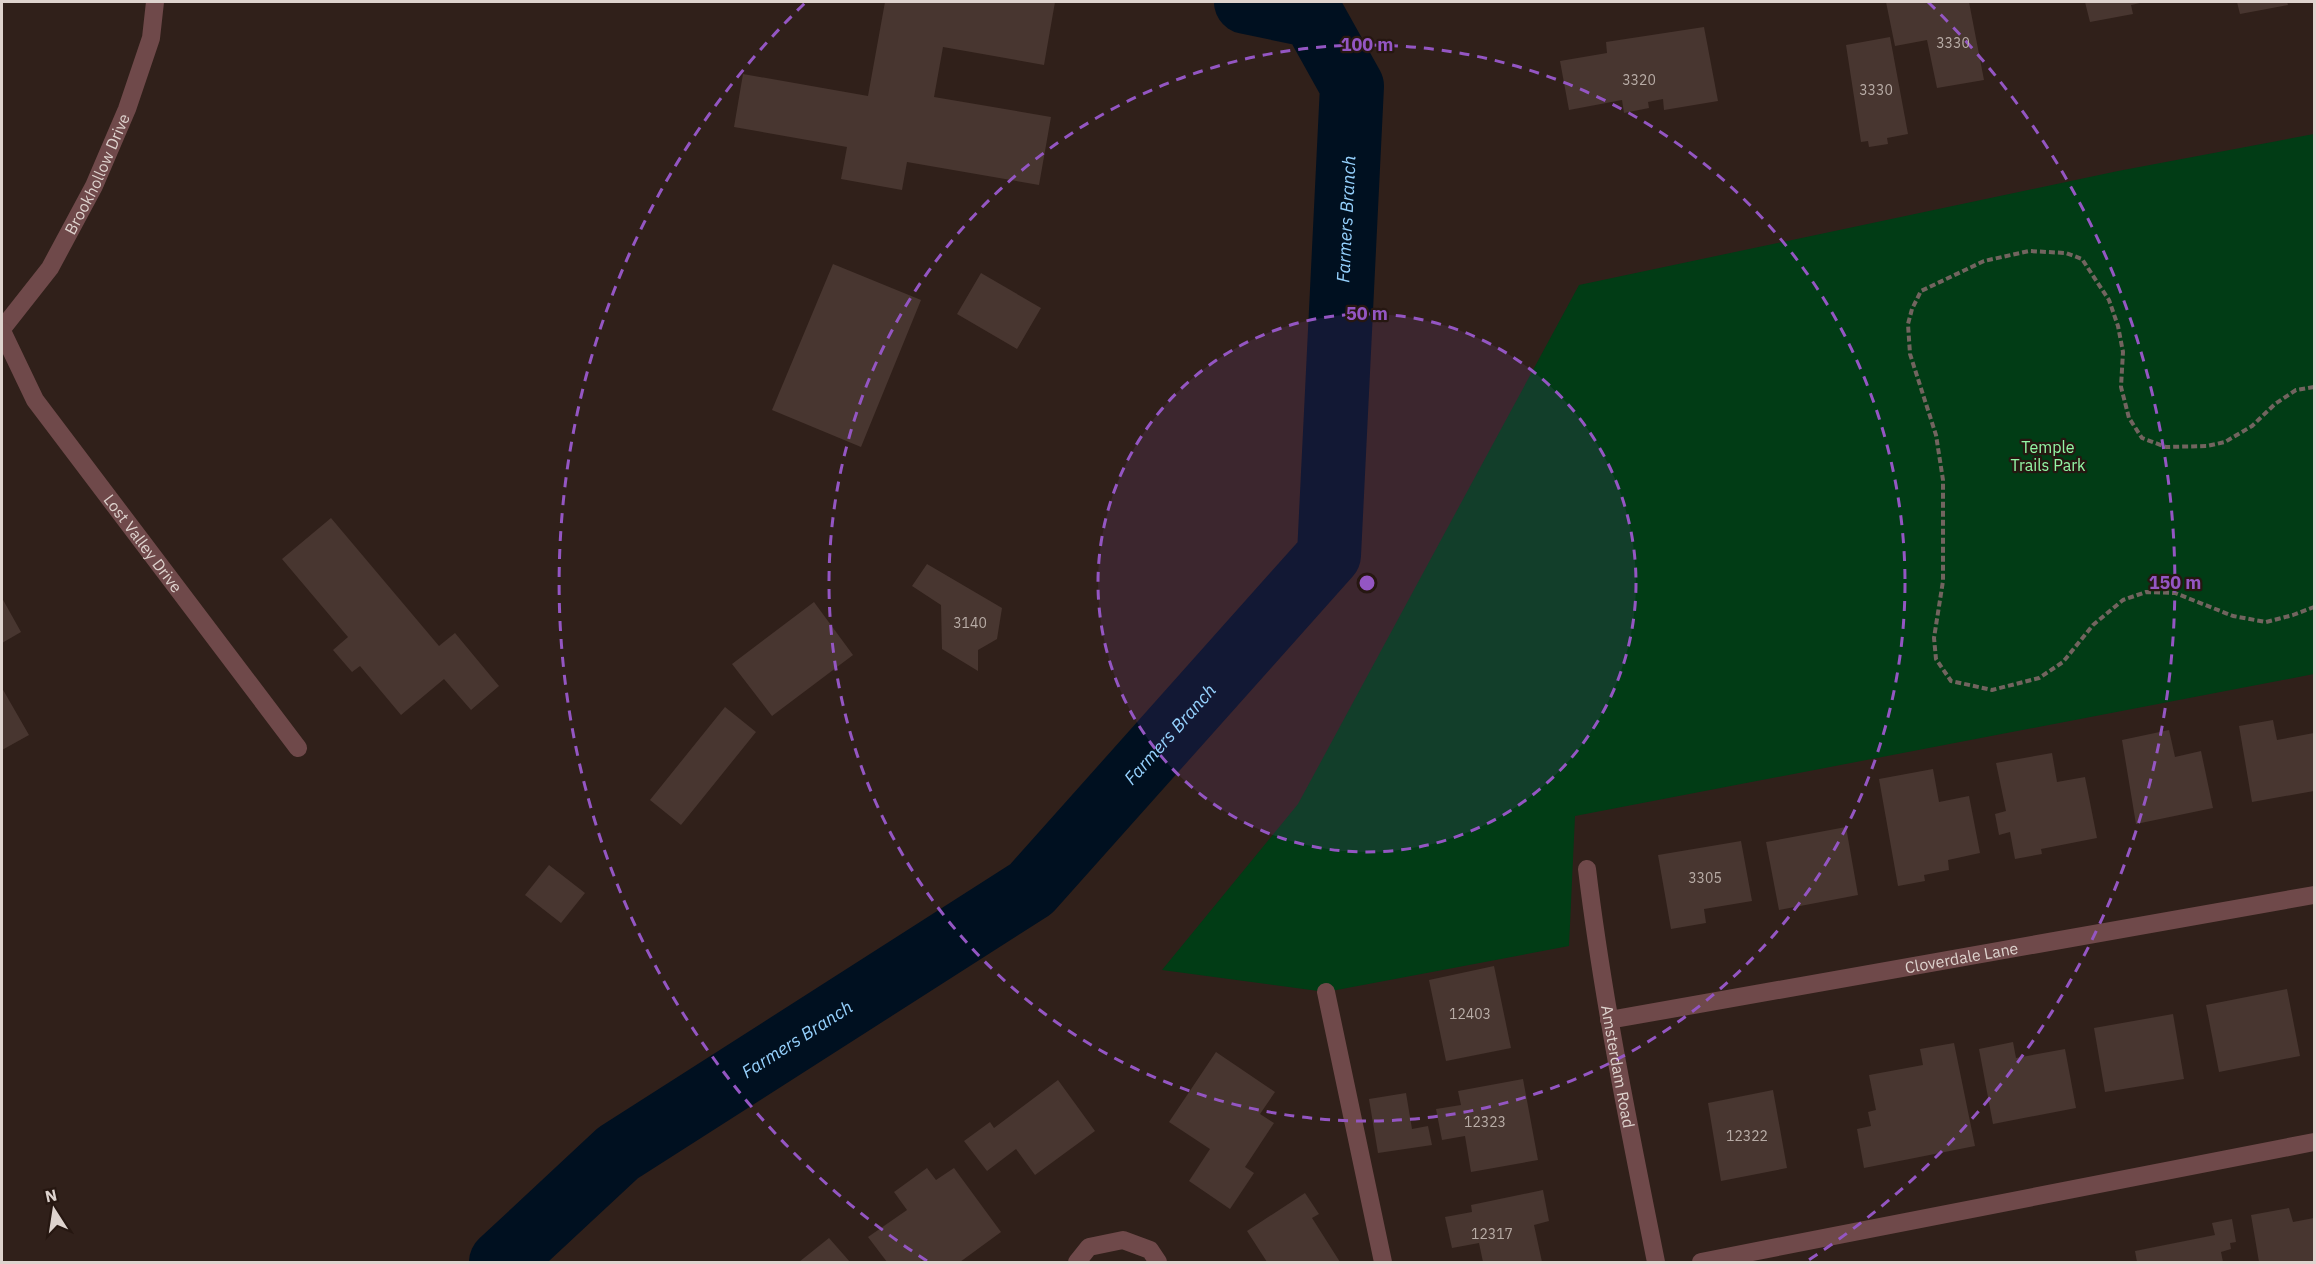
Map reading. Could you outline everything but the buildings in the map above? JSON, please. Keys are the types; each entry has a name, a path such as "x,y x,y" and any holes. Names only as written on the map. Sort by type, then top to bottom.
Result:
{"street":[{"name":"Brookhollow Drive","path":"2,330 50,268 94,186 126,109 151,38 155,2"},
{"name":"Lost Valley Drive","path":"2,330 35,400 298,748"},
{"name":"Amsterdam Road","path":"1587,869 1609,1020 1656,1263"},
{"name":"Cloverdale Lane","path":"1609,1020 2314,895"},
{"path":"1326,992 1383,1263"},
{"path":"1701,1263 2314,1142"},
{"path":"1077,1263 1089,1247 1123,1240 1150,1250 1158,1263"}],"path":[{"path":"2314,387 2296,390 2275,404 2252,426 2225,442 2207,446 2166,447 2142,438 2129,418 2121,387 2123,352 2118,326 2109,300 2082,259 2066,253 2029,251 1984,261 1921,291 1908,324 1910,354 1936,435 1943,480 1943,581 1934,638 1936,659 1951,681 1992,690 2039,678 2063,662 2093,625 2123,600 2146,592 2175,593 2233,616 2266,622 2314,607"}],"green space":[{"name":"Temple Trails Park","path":"2314,134 2314,674 1575,816 1569,946 1326,992 1162,970 1298,804 1579,285 2118,171"}],"waterway":[{"name":"Farmers Branch","path":"501,1262 618,1153 1031,889 1329,555 1352,86 1313,16 1246,2"}]}
